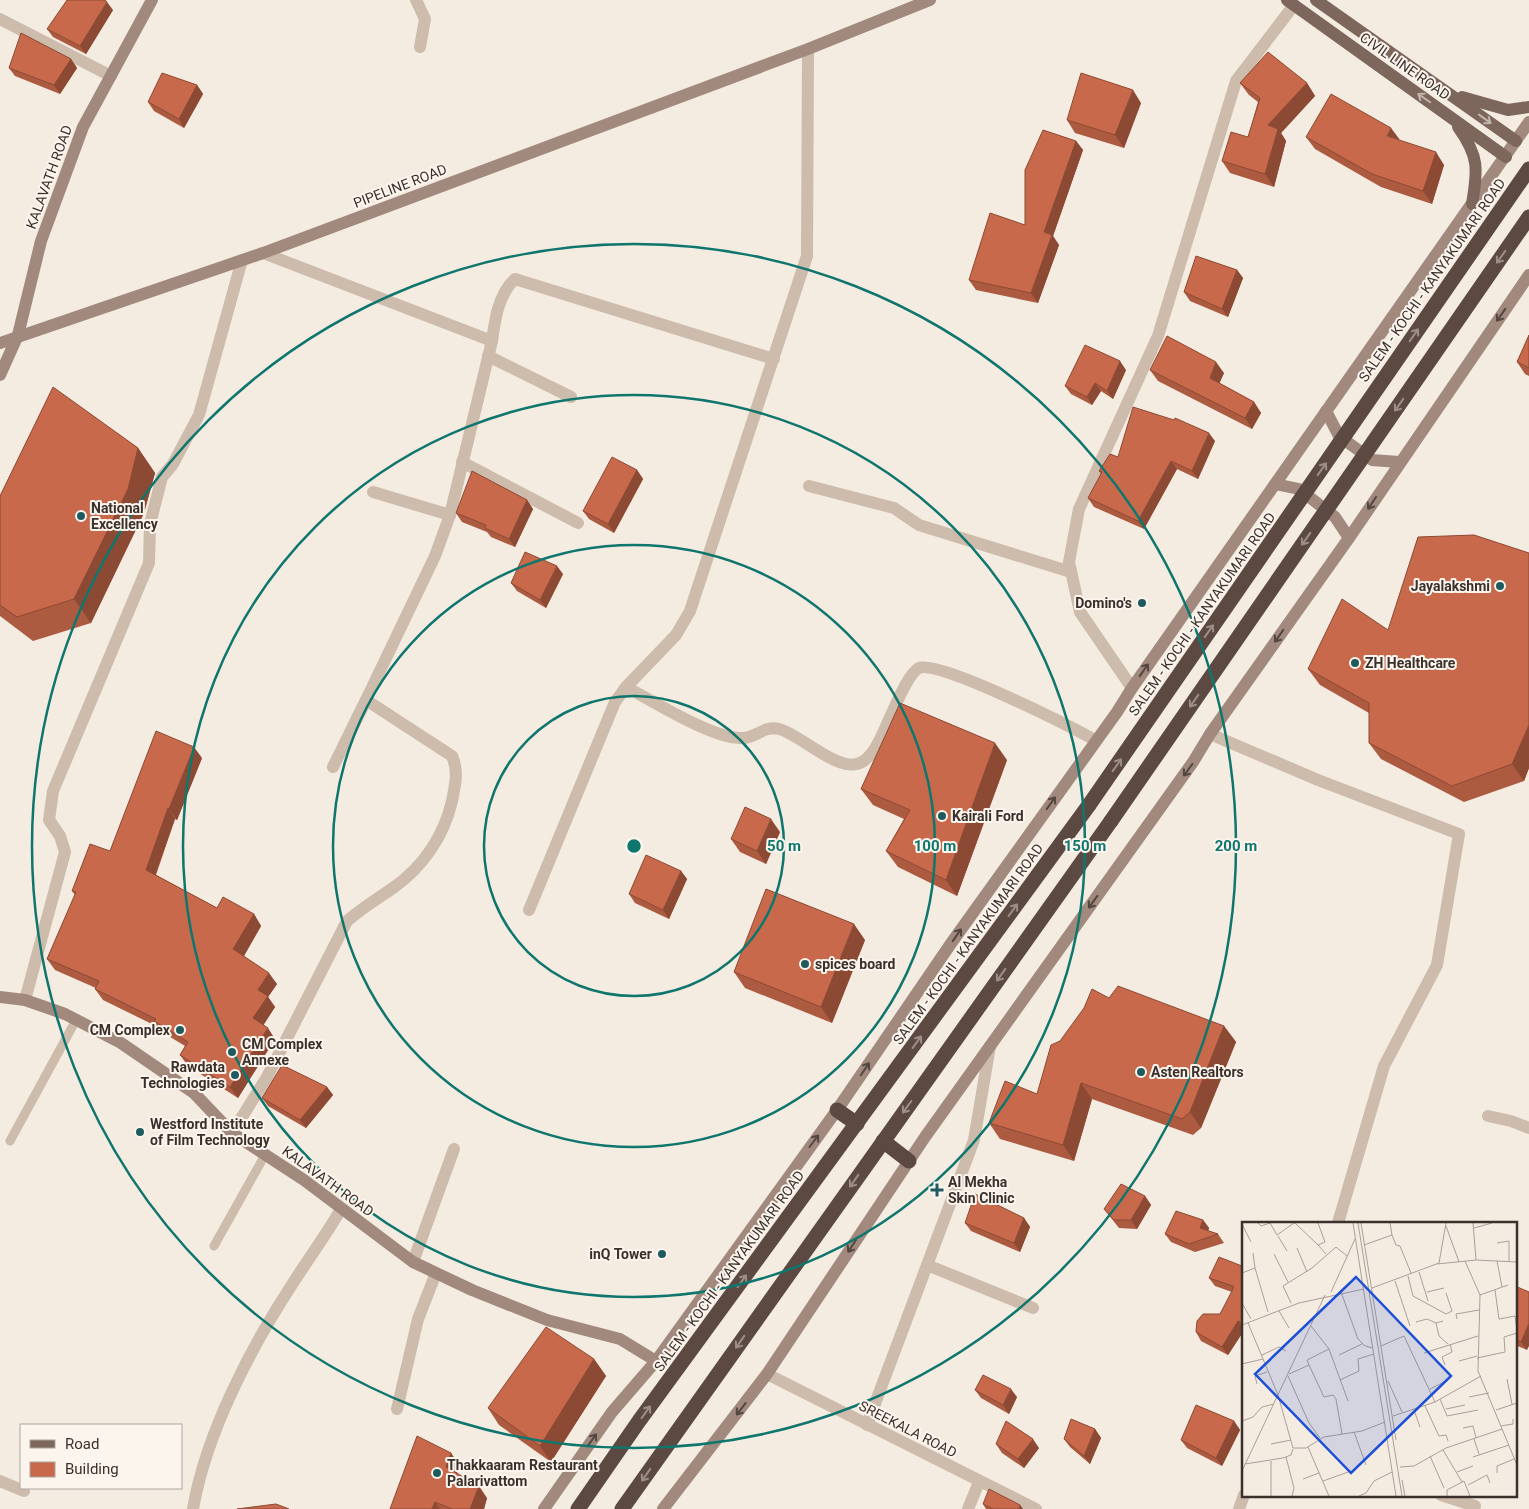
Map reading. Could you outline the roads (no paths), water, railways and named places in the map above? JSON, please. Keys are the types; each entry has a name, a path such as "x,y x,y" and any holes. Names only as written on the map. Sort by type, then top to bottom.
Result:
{"highway":[{"name":"SALEM - KOCHI - KANYAKUMARI ROAD","path":"578,1509 645,1413 858,1124 1089,805 1529,169"},
{"path":"622,1509 882,1141 1111,822 1529,217"},
{"path":"837,1110 858,1124"},
{"path":"882,1141 909,1162"}],"main road":[{"name":"CIVIL LINE ROAD","path":"1316,0 1516,141"},
{"name":"CIVIL LINE ROAD","path":"1290,3 1506,157"},
{"path":"1446,91 1474,102 1508,110 1529,107"},
{"path":"1450,116 1471,145 1476,163 1472,204"}],"street":[{"name":"KALAVATH ROAD","path":"0,375 18,335 41,241 83,127 152,0"},
{"path":"416,0 425,19 420,47"},
{"name":"PIPELINE ROAD","path":"0,343 18,335 263,253 808,49 930,0"},
{"path":"1132,688 1080,612 1069,562 1079,509 1158,336 1236,80 1290,3"},
{"path":"0,19 111,76"},
{"path":"530,910 615,702 676,635 690,611 774,359 806,256 808,49"},
{"name":"SALEM - KOCHI - KANYAKUMARI ROAD","path":"544,1509 612,1412 656,1361 837,1110 952,942 1095,740 1117,712 1529,122"},
{"path":"263,253 492,341"},
{"path":"25,1000 66,852 60,836 49,820 53,791 93,700 149,563 150,524 162,477 173,464 199,415 242,260"},
{"path":"663,1509 768,1374 909,1162 1193,762 1210,734 1349,538 1529,275"},
{"path":"333,766 435,556 450,515 492,341 496,314 507,287 515,279 774,359"},
{"path":"488,356 571,397"},
{"path":"1326,411 1339,436 1372,460 1400,462"},
{"path":"462,462 578,523"},
{"path":"1275,484 1299,489 1335,517 1349,538"},
{"path":"809,486 894,508 919,525 1071,572"},
{"path":"373,492 450,515"},
{"path":"626,688 717,734 744,738 762,730 778,729 847,766 861,763 873,751 902,691 916,669 925,666 975,682 1050,716 1095,740"},
{"path":"232,1133 267,1077 347,921 360,909 394,887 418,866 438,838 450,809 457,777 452,756 366,700"},
{"path":"1210,734 1318,780 1459,834 1437,965 1384,1066 1338,1222"},
{"name":"KALAVATH ROAD","path":"0,997 25,1000 76,1020 121,1043 194,1093 232,1133 304,1180 413,1262 472,1290 547,1320 620,1339 656,1361"},
{"path":"867,1425 974,1140 990,1046"},
{"path":"1488,1116 1511,1121 1529,1128"},
{"path":"413,1262 454,1149"},
{"path":"193,1509 197,1488 226,1404 292,1283 341,1209"},
{"path":"927,1265 1033,1308"},
{"path":"397,1409 418,1319 436,1273"},
{"name":"SREEKALA ROAD","path":"768,1374 979,1482 1036,1509"},
{"path":"0,1481 24,1491"},
{"path":"968,1509 979,1482"},
{"path":"1238,1509 1244,1496"},
{"path":"1444,1496 1475,1506"}],"lane":[{"path":"10,1141 76,1020"},
{"path":"214,1246 265,1155"}],"place":[{"name":"National Excellency","path":"81,516"},
{"name":"Jayalakshmi","path":"1500,586"},
{"name":"Domino's","path":"1142,603"},
{"name":"ZH Healthcare","path":"1355,663"},
{"name":"Kairali Ford","path":"942,816"},
{"name":"spices board","path":"805,964"},
{"name":"CM Complex","path":"180,1030"},
{"name":"CM Complex Annexe","path":"232,1052"},
{"name":"Asten Realtors","path":"1141,1072"},
{"name":"Rawdata Technologies","path":"235,1075"},
{"name":"Westford Institute of Film Technology","path":"140,1132"},
{"name":"Al Mekha Skin Clinic","path":"937,1190"},
{"name":"inQ Tower","path":"662,1254"},
{"name":"Thakkaaram Restaurant Palarivattom","path":"437,1473"}]}
